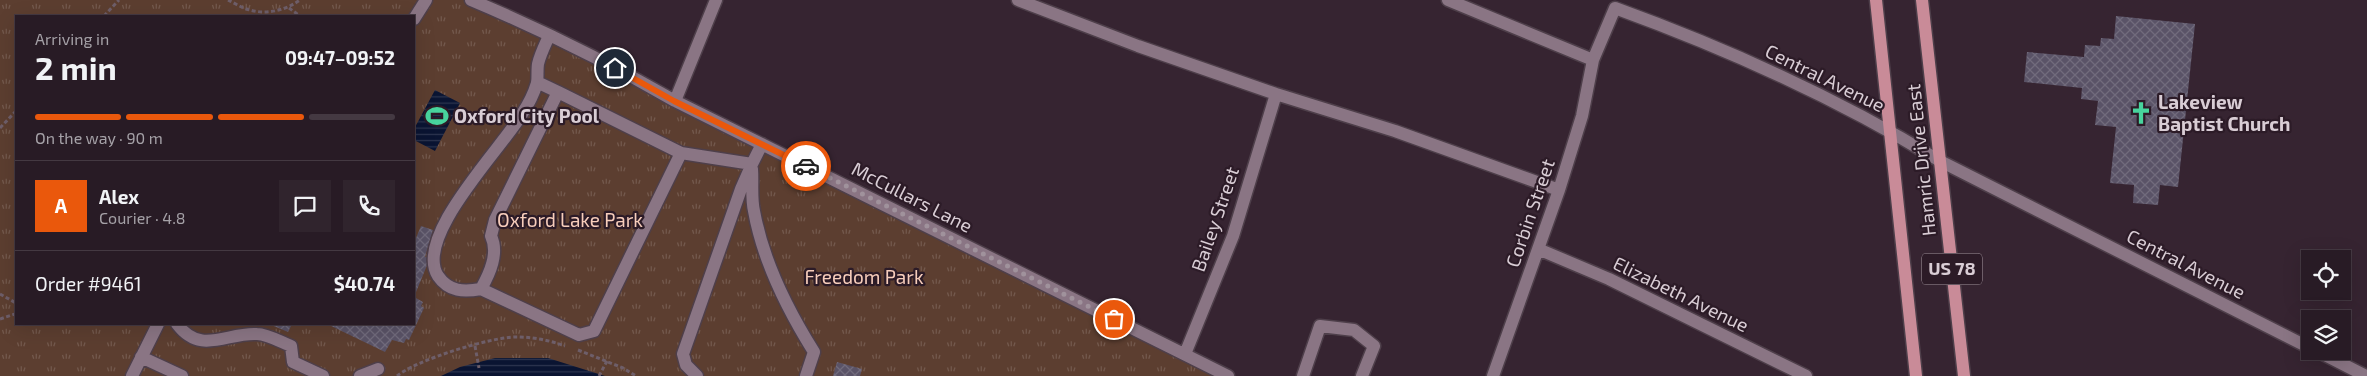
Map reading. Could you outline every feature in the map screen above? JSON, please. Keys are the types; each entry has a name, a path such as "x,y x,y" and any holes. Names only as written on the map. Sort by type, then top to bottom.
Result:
{"main road":[{"name":"Hamric Drive East","path":"1876,0 1916,376"},
{"name":"Hamric Drive East","path":"1922,0 1964,376"}],"street":[{"path":"415,16 426,0"},
{"name":"McCullars Lane","path":"470,0 632,76 674,101 1228,376"},
{"path":"674,101 716,0"},
{"path":"1018,0 1138,46 1276,94 1395,131 1559,190"},
{"path":"1448,0 1593,60"},
{"name":"Central Avenue","path":"1593,60 1615,8 1680,32 1800,85 1889,130 1940,162 2301,343"},
{"path":"549,36 538,63 537,82 523,113 447,216 437,241 434,269 443,283 460,292 481,289 580,335 594,331 681,153"},
{"name":"Corbin Street","path":"1493,376 1559,190 1582,116 1593,60"},
{"path":"537,82 681,153 752,164"},
{"path":"481,289 489,275 496,246 491,236 495,220 558,92"},
{"name":"Bailey Street","path":"1184,354 1232,236 1276,94"},
{"path":"697,376 686,365 682,354 741,189 762,144"},
{"path":"752,164 753,210 765,252 788,311 814,352 806,376"},
{"name":"Elizabeth Avenue","path":"1538,249 1609,278 1806,376"},
{"path":"132,376 157,325"},
{"path":"178,325 190,336 206,342 258,334 290,346 293,362 323,376"},
{"path":"1303,376 1320,326 1354,330 1374,346 1362,376"},
{"path":"141,357 182,376"},
{"path":"2335,360 2366,376"},
{"path":"360,376 378,369"}],"path":[{"path":"105,15 120,0"},
{"path":"228,0 250,10 270,11 289,8 300,0"},
{"path":"289,8 299,15"},
{"path":"0,128 15,112"},
{"path":"0,294 15,302"},
{"path":"0,319 15,314"},
{"path":"397,376 405,369 444,354 514,337 547,340 607,361 636,376"},
{"path":"475,346 479,368"},
{"path":"599,375 607,361"}],"green space":[{"name":"Oxford Lake Park","path":"0,0 471,0 1228,376 0,376"}],"water":[{"name":"Oxford City Pool","path":"435,90 460,103 435,151 415,141 415,127"},
{"path":"495,358 548,358 605,376 441,376 460,367"}],"building":[{"name":"Lakeview Baptist Church","path":"2116,16 2195,24 2178,187 2160,185 2158,205 2133,203 2134,185 2110,183 2116,127 2095,125 2098,101 2081,99 2082,88 2024,82 2027,52 2084,57 2085,45 2100,46 2101,38 2114,39"},
{"path":"421,226 433,230 425,257 430,258 415,295 415,241"},
{"path":"415,298 423,302 421,306 424,308 409,340 406,339 404,343 392,340 385,352 329,325 415,325"},
{"path":"271,325 292,325 288,332"},
{"path":"837,362 862,369 860,376 833,376"}],"way so far":[{"path":"806,166 1114,319"}],"place":[{"name":"Lakeview Baptist Church","path":"2141,113"},
{"name":"Oxford City Pool","path":"437,116"}],"route":[{"path":"615,68 674,101 806,166"}],"park label":[{"name":"Freedom Park","path":"864,277"}]}
